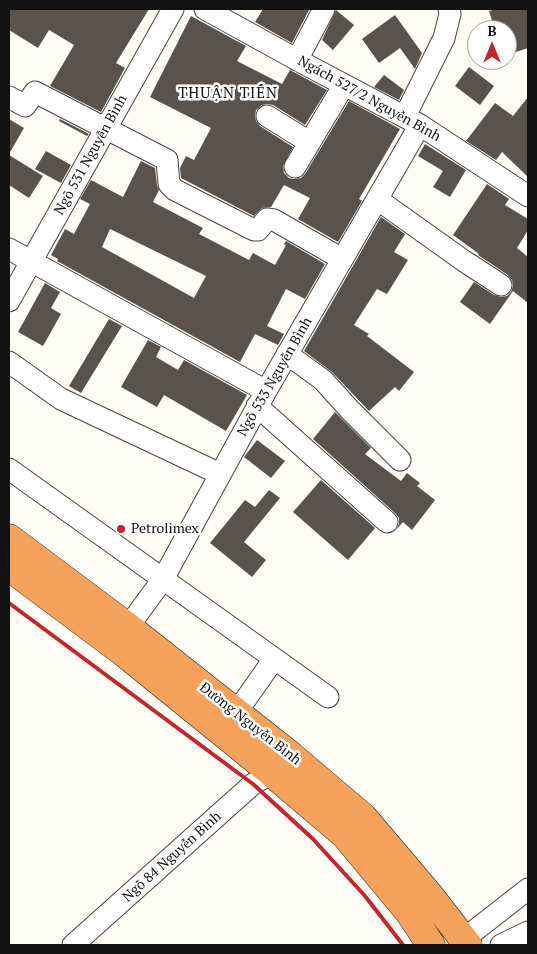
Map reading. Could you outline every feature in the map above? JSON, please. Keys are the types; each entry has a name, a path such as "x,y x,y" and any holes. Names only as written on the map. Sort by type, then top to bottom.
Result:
{"highway":[{"name":"Đường Nguyễn Bình","path":"9,538 128,628 290,755 363,816 466,942"},
{"name":"Đường Nguyễn Bình","path":"9,567 123,652 345,835 408,912 431,945"}],"street":[{"name":"Ngõ 531 Nguyễn Bình","path":"9,301 173,9"},
{"name":"Ngách 527/2 Nguyễn Bình","path":"205,9 297,60 413,120 528,196"},
{"path":"297,60 324,9"},
{"name":"Ngõ 533 Nguyễn Bình","path":"128,628 163,579 287,354 377,199 413,120 455,11"},
{"path":"295,167 344,85"},
{"path":"9,97 25,106 35,92 167,160 169,184 175,190 254,230 258,230 267,219 274,220 342,259"},
{"path":"267,116 309,142"},
{"path":"377,199 501,285"},
{"path":"9,249 262,399 387,522"},
{"path":"287,354 323,380 400,460"},
{"path":"9,362 60,399 220,474"},
{"path":"9,469 328,697"},
{"path":"236,713 274,659"},
{"name":"Ngõ 84 Nguyễn Bình","path":"73,945 254,784 272,773"},
{"path":"466,942 528,889"},
{"path":"501,945 528,932"}],"building":[{"path":"9,9 149,9 116,63 125,68 101,112 50,86 74,45 49,30 38,48 9,30"},
{"path":"263,9 309,10 292,43 255,22"},
{"path":"496,9 528,9 528,48 517,52 517,20 492,20 489,11"},
{"path":"336,10 354,25 333,50 322,40"},
{"path":"395,15 422,53 415,69 400,48 379,63 362,39"},
{"path":"191,16 246,46 237,61 282,84 290,70 327,90 305,125 273,105 262,105 256,110 256,121 260,126 293,147 283,166 284,173 289,178 301,178 305,174 349,101 400,129 359,199 362,201 338,242 298,219 310,198 284,185 271,207 262,208 254,216 181,178 180,168 186,156 194,160 211,128 150,97"},
{"path":"467,70 473,70 494,86 480,105 455,86"},
{"path":"384,75 404,90 399,100 374,87"},
{"path":"528,97 528,177 502,152 496,160 466,141 495,103 513,116"},
{"path":"9,119 24,128 9,154"},
{"path":"60,119 89,134 87,136 59,121"},
{"path":"425,144 466,170 450,197 433,187 443,171 418,156"},
{"path":"46,151 71,165 61,183 35,169"},
{"path":"9,155 43,176 29,198 9,185"},
{"path":"141,161 155,168 159,190 153,202 203,228 199,234 249,260 253,253 275,265 286,245 284,244 286,241 325,264 305,299 286,289 267,326 284,334 278,345 255,334 240,362 57,261 58,259 51,255 65,229 74,234 90,204 80,199 91,180 123,197","holes":["110,229 206,276 194,298 102,247"]},
{"path":"487,184 509,199 505,205 528,219 528,230 517,248 528,257 528,303 513,291 490,324 460,302 474,282 494,295 501,297 507,296 511,292 512,280 508,275 453,235"},
{"path":"381,217 405,234 394,252 408,260 387,294 377,289 354,325 369,334 367,336 414,372 399,391 395,387 369,411 332,372 304,351"},
{"path":"45,283 60,292 51,308 61,314 43,346 18,332"},
{"path":"109,319 122,326 81,393 69,386"},
{"path":"148,340 161,347 156,357 178,370 184,360 247,395 226,431 164,395 157,407 121,387"},
{"path":"335,412 371,448 365,454 401,481 407,473 420,483 417,486 435,500 412,530 403,522 396,530 399,518 395,513 313,439"},
{"path":"257,440 285,461 271,478 244,457"},
{"path":"321,480 375,528 348,560 293,512"},
{"path":"269,490 280,498 244,542 266,560 252,577 210,543 245,500 255,507"}],"railway":[{"path":"9,603 253,784 313,839 365,896 403,945"}],"place":[{"name":"Petrolimex","path":"121,529"}],"district":[{"name":"THUẬN TIẾN","path":"228,94"}]}
